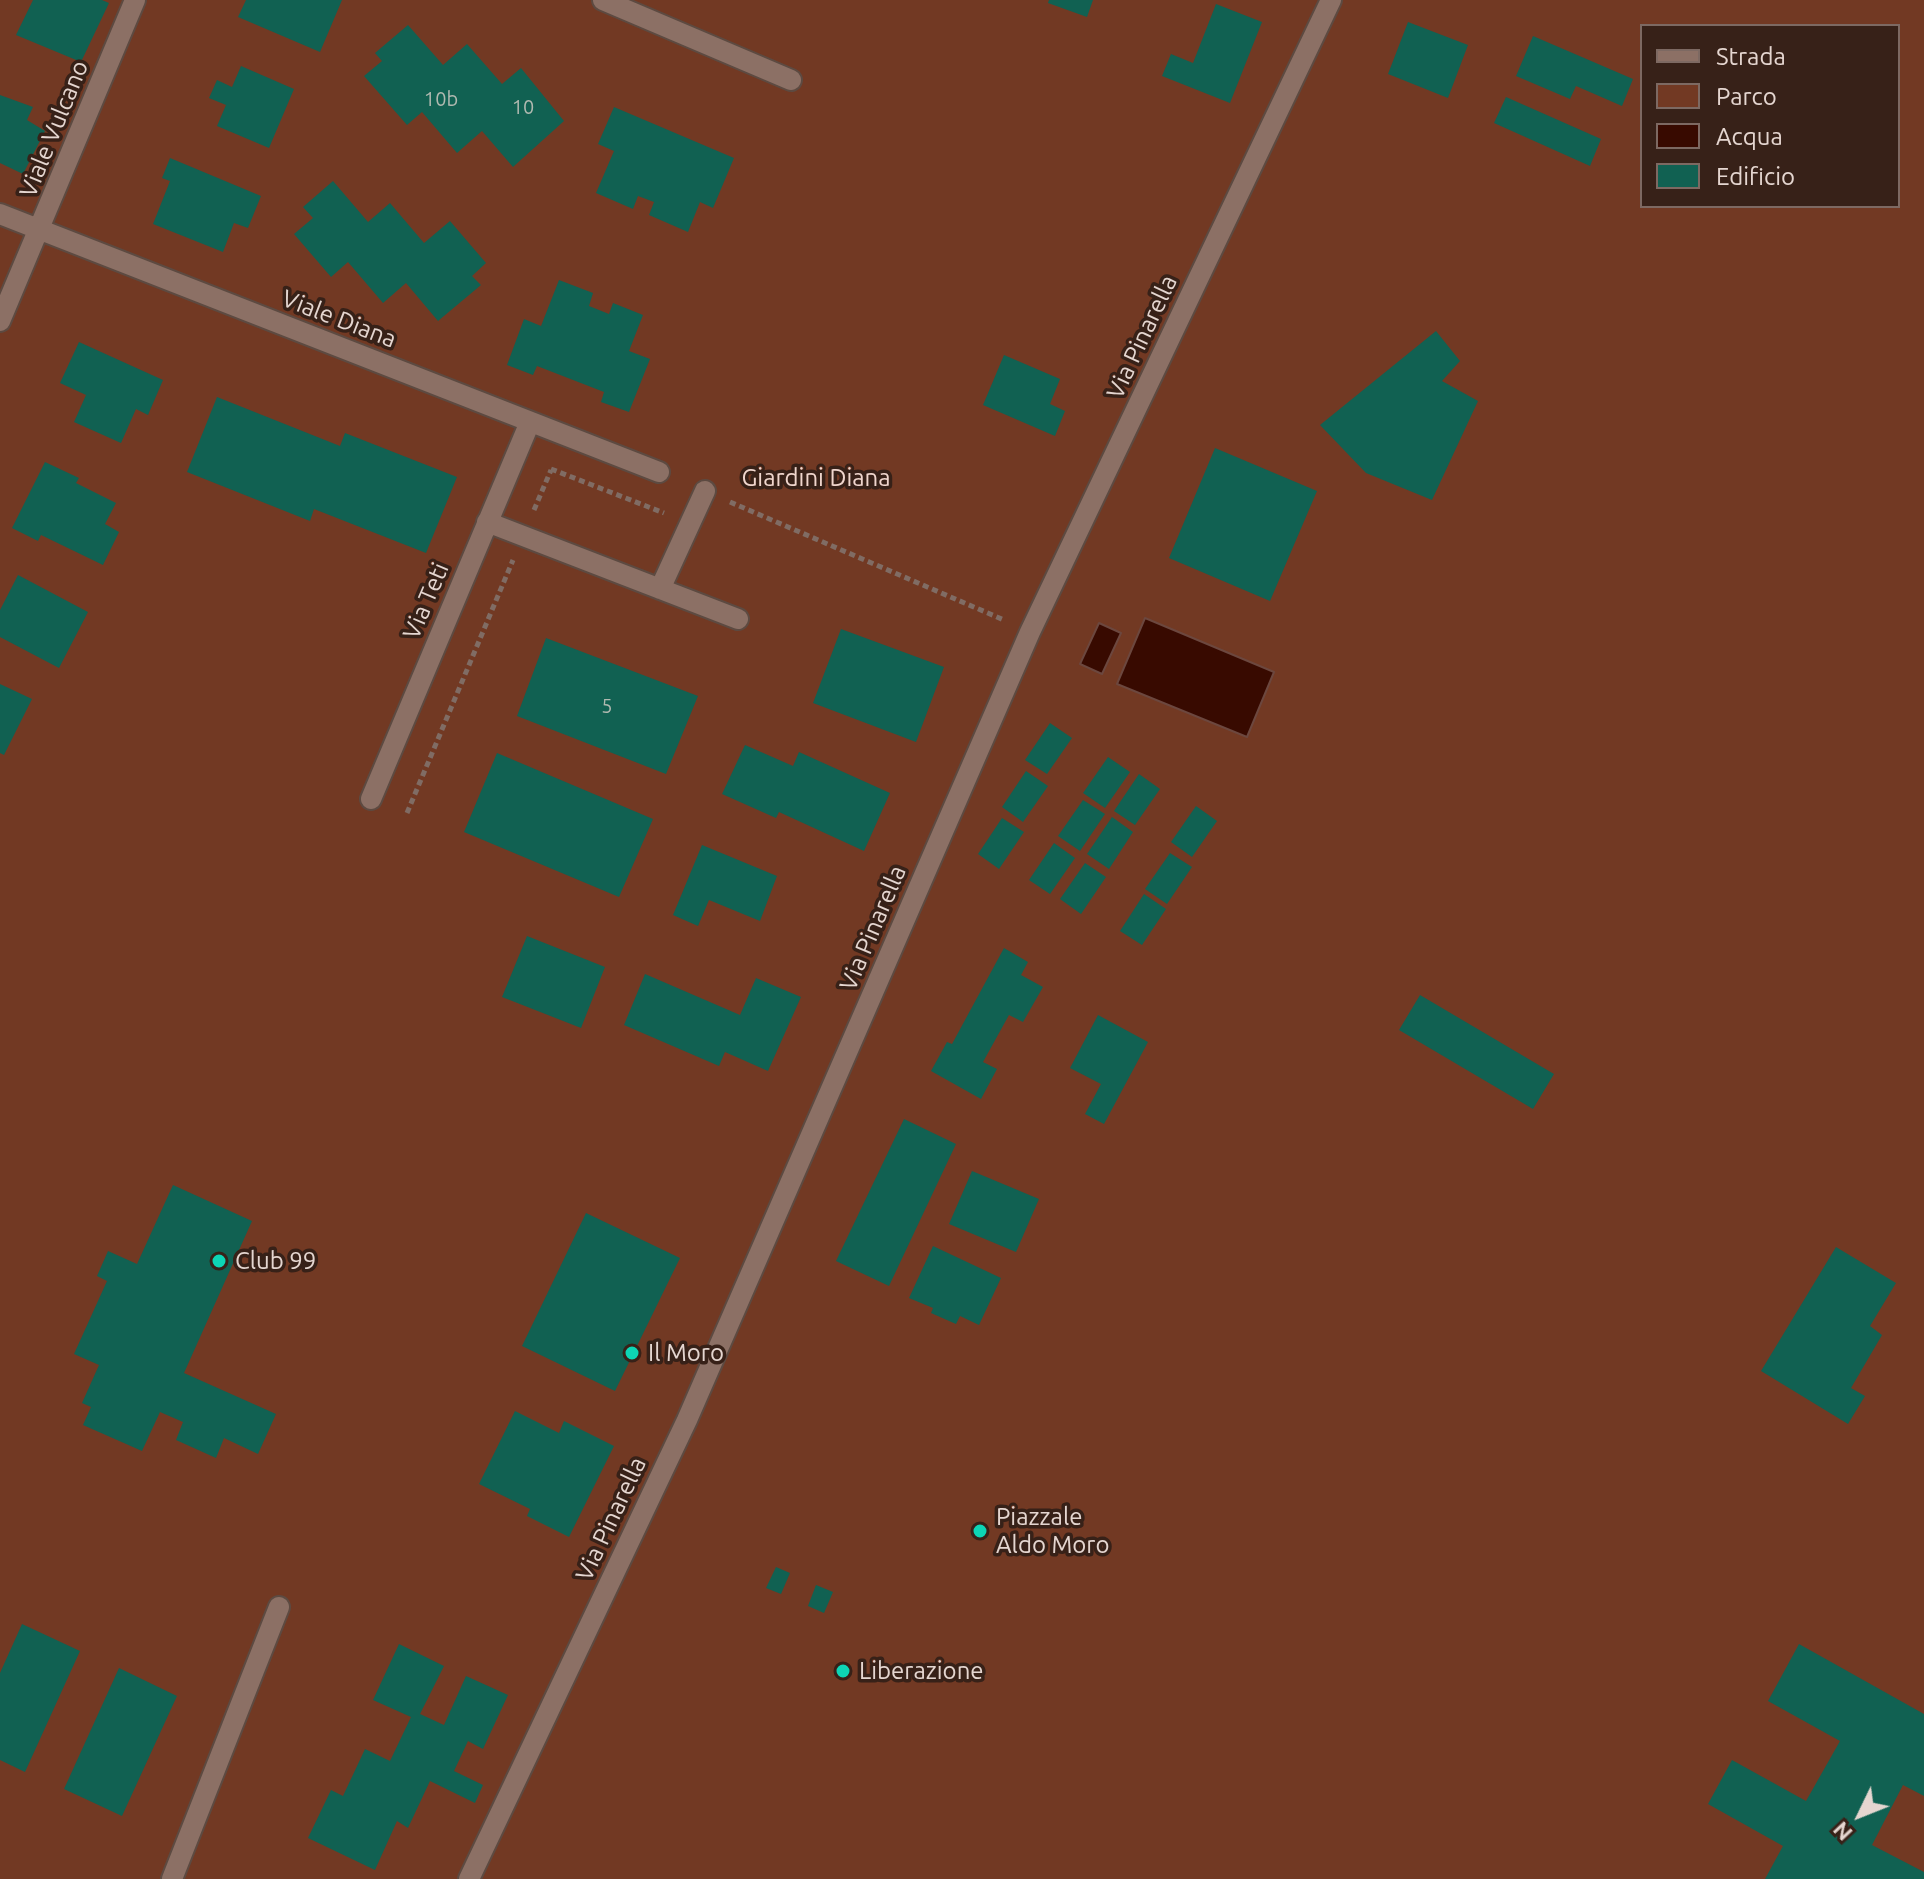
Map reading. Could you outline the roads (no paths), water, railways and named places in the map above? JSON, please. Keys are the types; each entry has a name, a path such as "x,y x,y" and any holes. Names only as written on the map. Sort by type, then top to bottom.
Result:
{"street":[{"name":"Viale Vulcano","path":"0,321 135,0"},
{"path":"603,0 791,80"},
{"name":"Via Pinarella","path":"469,1879 687,1420 1030,632 1331,0"},
{"name":"Viale Diana","path":"0,214 659,472"},
{"name":"Via Teti","path":"371,799 530,422"},
{"path":"660,589 705,491"},
{"path":"487,522 738,619"},
{"path":"172,1879 279,1607"}],"water":[{"path":"1145,618 1274,672 1247,737 1117,684"},
{"path":"1099,623 1121,633 1102,674 1080,664"}],"place":[{"name":"Club 99","path":"219,1261"},
{"name":"Il Moro","path":"632,1353"},
{"name":"Piazzale Aldo Moro","path":"980,1531"},
{"name":"Liberazione","path":"843,1671"}],"park label":[{"name":"Giardini Diana","path":"816,478"}]}
